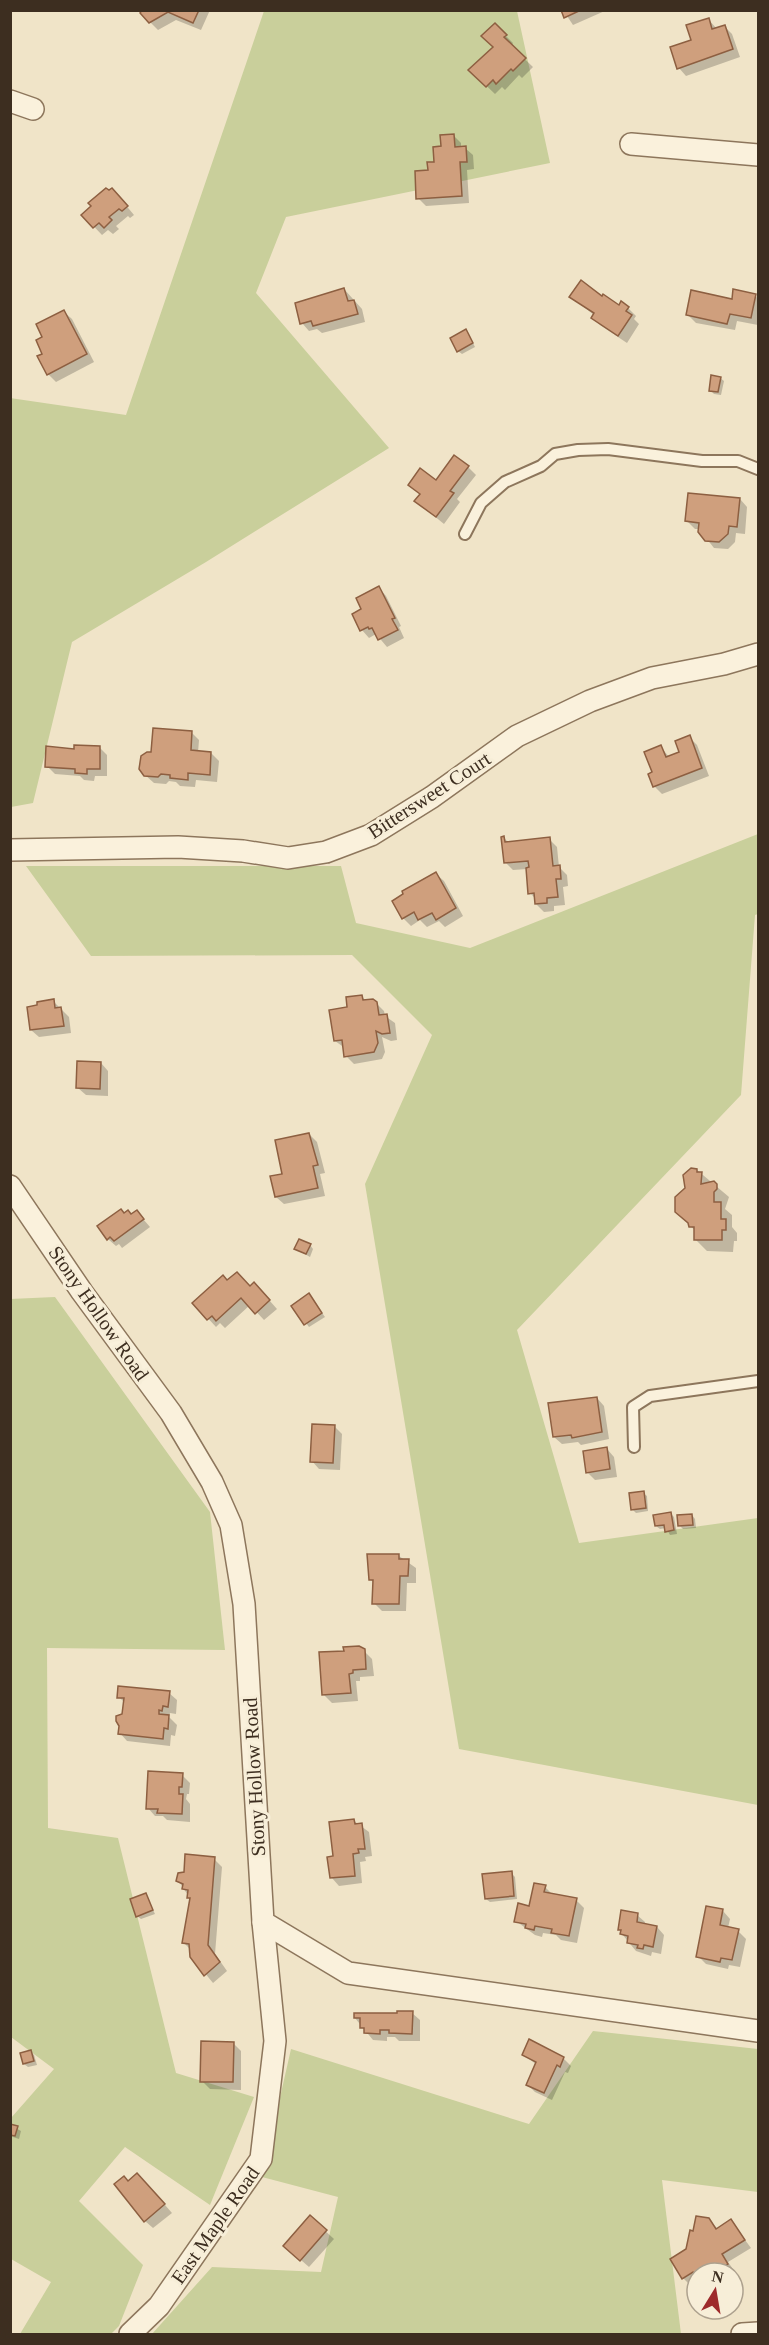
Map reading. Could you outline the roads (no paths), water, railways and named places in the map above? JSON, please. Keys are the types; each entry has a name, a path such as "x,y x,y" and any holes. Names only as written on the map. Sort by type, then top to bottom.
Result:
{"street":[{"path":"10,101 33,109"},
{"path":"631,144 759,155"},
{"name":"Bittersweet Court","path":"10,850 178,847 243,851 288,858 326,852 371,835 432,797 517,736 590,701 652,678 724,664 759,654"},
{"name":"Stony Hollow Road","path":"10,1186 82,1292 171,1413 212,1482 231,1525 244,1604 263,1922"},
{"path":"263,1922 348,1973 759,2031"},
{"name":"East Maple Road","path":"130,2334 159,2306 261,2159 275,2041 263,1922"},
{"path":"742,2334 759,2333"}],"lane":[{"path":"465,534 481,503 505,482 541,466 555,454 578,450 609,449 702,461 738,461 759,469"},
{"path":"634,1447 633,1407 650,1396 759,1381"}]}
